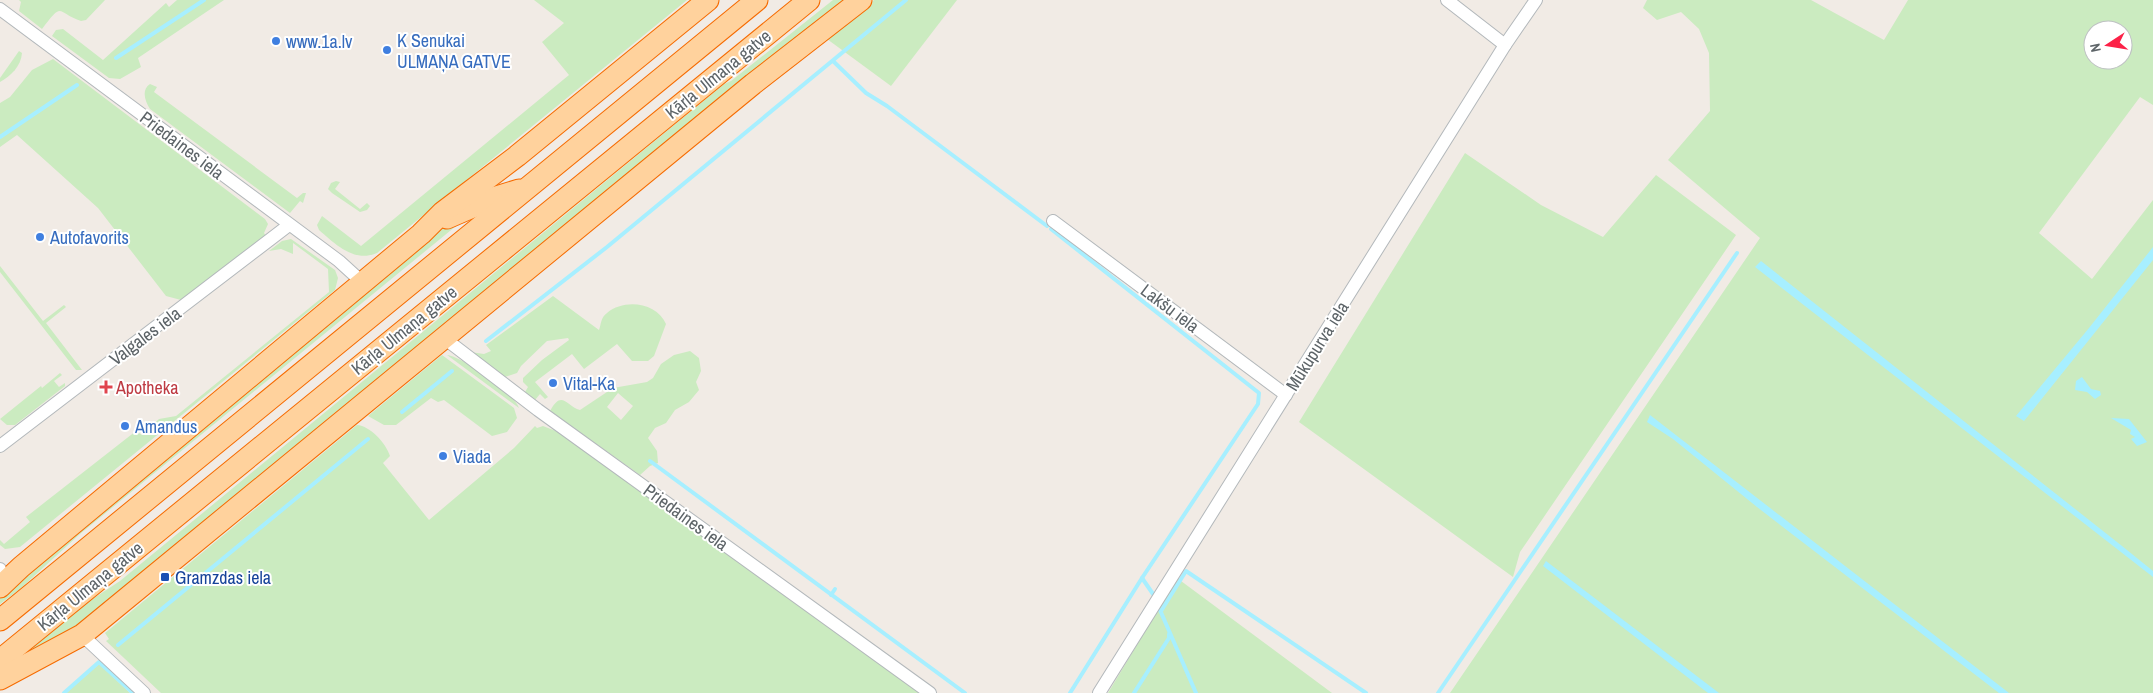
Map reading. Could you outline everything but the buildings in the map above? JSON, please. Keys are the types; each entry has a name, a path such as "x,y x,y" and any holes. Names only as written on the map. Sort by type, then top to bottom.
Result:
{"highway":[{"path":"0,587 21,567 421,234 443,212 517,156 708,0"},
{"name":"Kārļa Ulmaņa gatve","path":"0,620 757,0"},
{"name":"Kārļa Ulmaņa gatve","path":"0,660 809,0"},
{"path":"0,679 82,635 746,90 861,0"},
{"path":"421,234 452,215 493,198 528,187"}],"street":[{"path":"1447,0 1504,45"},
{"name":"Mūkupurva iela","path":"1099,693 1504,45 1536,0"},
{"name":"Priedaines iela","path":"0,9 343,264 362,282"},
{"name":"Lakšu iela","path":"1053,221 1286,395"},
{"name":"Valgales iela","path":"0,446 289,225"},
{"name":"Priedaines iela","path":"444,338 538,410 930,693"},
{"path":"82,635 144,693"}],"green space":[{"path":"19,0 105,0 86,20 81,21 60,11 54,14 42,29 19,11 21,2"},
{"path":"177,0 224,0 138,58 141,67 120,79 109,78 52,36 56,30 63,29 103,60 166,3 169,7"},
{"path":"534,0 687,0 377,253 360,256 353,254 338,246 319,230 317,225 322,216 361,246 569,75 542,42 564,23"},
{"path":"833,0 846,0 71,635 22,656 91,600 120,581 724,84 731,81"},
{"path":"874,0 957,0 891,86 827,39"},
{"path":"1647,0 1811,0 1884,40 1908,0 2153,0 2153,105 2140,97 2039,233 2092,279 2153,200 2153,693 1450,693 1760,238 1668,160 1710,111 1709,53 1699,29 1681,12 1657,20 1643,8"},
{"path":"19,51 22,53 18,66 12,74 0,82 0,78"},
{"path":"53,59 265,219 268,224 264,233 266,236 181,300 166,296 98,208 17,135 0,147 0,103 10,97 32,70"},
{"path":"150,84 157,87 154,92 297,198 306,193 303,203 300,201 290,213 150,109 145,99 145,92"},
{"path":"1465,153 1541,205 1603,237 1656,175 1736,235 1520,552 1513,577 1299,422"},
{"path":"340,182 335,189 360,209 367,203 370,206 367,210 360,212 332,193 328,189 331,183"},
{"path":"467,217 80,534 20,589 0,604 0,593 447,222"},
{"path":"291,239 335,270 338,278 335,290 20,547 5,549 0,545 0,540 4,544 30,522 26,517 136,431 142,435 159,419 176,416 329,292 328,269 293,243 293,254 281,249 269,251 282,241"},
{"path":"0,266 43,321 64,305 66,307 46,323 82,370 76,370 0,272"},
{"path":"553,296 599,330 604,316 614,308 623,305 640,305 656,311 666,324 654,356 648,361 632,361 617,344 584,369 572,354 535,382 548,397 545,399 540,394 535,400 525,392 528,387 523,382 523,378 542,360 569,340 568,338 547,341 521,366 517,373 505,377 470,352 484,354 491,351 486,345"},
{"path":"690,351 699,358 701,371 696,382 699,390 689,402 675,410 666,423 655,428 648,438 657,451 658,463 650,466 640,475 550,411 554,404 561,400 580,410 613,388 647,382 653,378 661,364 674,355","holes":["618,393 633,406 621,420 607,407"]},
{"path":"442,355 514,408 517,418 507,432 492,436 444,400 438,402 431,398 396,425 384,425 368,416"},
{"path":"447,355 465,362 499,385 515,401 519,408"},
{"path":"60,373 62,375 54,381 59,387 65,383 65,386 15,425 7,425 0,419 41,386 42,388"},
{"path":"357,425 367,428 381,441 390,456 383,463 429,520 514,448 535,426 537,428 543,426 561,433 921,693 161,693 106,641 109,639 105,633"},
{"path":"1177,578 1332,693 1108,693"},
{"path":"99,664 130,693 66,693"}],"water":[{"path":"2153,247 2153,260 2024,421 2016,416 2089,328"},
{"path":"1761,261 2122,546 2153,571 2153,577 1755,267"},
{"path":"2082,377 2091,389 2100,391 2101,395 2095,399 2087,392 2075,390 2076,381"},
{"path":"1650,415 2009,693 1999,693 1757,507 1673,439 1647,422"},
{"path":"2111,418 2129,419 2147,442 2137,446 2131,439 2135,437 2130,434 2131,430"},
{"path":"1546,561 1719,693 1708,693 1543,566"}],"waterway":[{"path":"116,58 204,0"},
{"path":"486,341 607,247 906,0"},
{"path":"833,61 866,93 887,106 1047,226"},
{"path":"0,137 77,85"},
{"path":"1051,229 1259,393 1258,404 1142,578 1070,693"},
{"path":"1438,693 1737,253"},
{"path":"402,412 452,371"},
{"path":"118,645 368,439"},
{"path":"650,461 965,693"},
{"path":"1161,611 1186,571 1366,693"},
{"path":"1142,578 1153,594"},
{"path":"831,595 835,589"},
{"path":"1160,610 1196,693"},
{"path":"1134,693 1169,638 1169,634"},
{"path":"64,693 99,662 133,693"}],"place":[{"name":"www.1a.lv","path":"276,41"},
{"name":"K Senukai ULMAŅA GATVE","path":"387,50"},
{"name":"Autofavorits","path":"40,237"},
{"name":"Vital-Ka","path":"553,383"},
{"name":"Apotheka","path":"106,387"},
{"name":"Amandus","path":"125,426"},
{"name":"Viada","path":"443,456"},
{"name":"Gramzdas iela","path":"165,577"}]}
